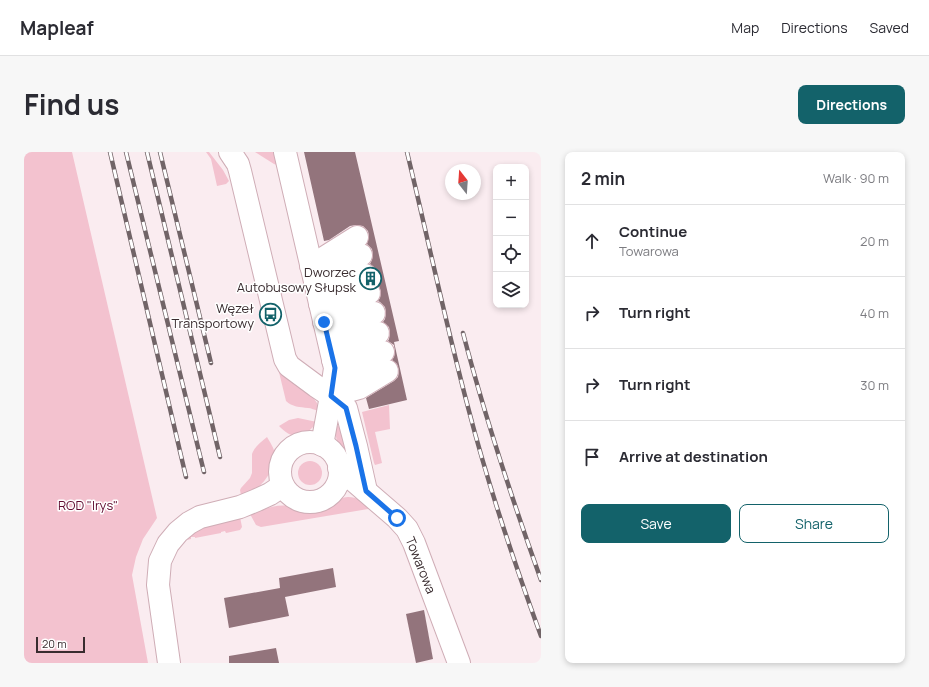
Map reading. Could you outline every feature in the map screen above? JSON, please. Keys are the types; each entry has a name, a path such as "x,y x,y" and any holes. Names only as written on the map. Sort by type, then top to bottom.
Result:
{"street":[{"path":"230,152 238,164 240,171 285,359 289,366 316,386 332,390 360,388 372,304"},
{"path":"285,152 335,368 322,445"},
{"path":"322,313 363,341 372,304"},
{"path":"322,313 372,304"},
{"path":"322,313 372,304"},
{"path":"332,390 346,408 366,491"},
{"path":"316,443 327,447 334,454 339,468 339,478 333,492 323,499 313,502 302,501 290,496 282,486 279,474 282,460 288,452 305,444 316,443"},
{"name":"Towarowa","path":"339,468 397,518 407,529 414,543 459,663"},
{"path":"170,663 158,585 160,561 168,544 178,532 189,523 200,517 240,507 270,494 282,486"}],"green space":[{"name":"ROD \"Irys\"","path":"24,152 72,152 157,518 143,539 136,557 132,575 148,663 24,663"},
{"path":"206,152 209,152 223,170 229,181 226,184 217,186 211,159"},
{"path":"255,152 276,152 277,165 274,164"},
{"path":"278,368 312,396 317,403 318,411 310,408 293,406 286,401"},
{"path":"389,405 390,429 375,432 382,463 375,465 362,412"},
{"path":"298,418 317,422 308,431 299,436 289,434 279,426 289,420"},
{"path":"336,426 345,427 352,466 342,452 336,438"},
{"path":"267,437 275,454 272,469 259,487 241,496 240,490 250,478 252,473 253,451 260,442"},
{"path":"310,461 318,465 322,473 318,481 310,485 302,481 298,473 302,465"},
{"path":"348,497 362,500 374,508 261,527 256,525 250,514 279,506 317,510 336,500"},
{"path":"240,517 242,527 240,530 226,533 225,531 195,538 191,537 191,539 187,540 199,530 205,527 218,522"}],"building":[{"name":"Dworzec Autobusowy Słupsk","path":"304,152 355,152 399,341 394,342 407,400 369,409 366,398 394,381 398,377 399,371 397,364 392,360 395,352 394,345 388,341 390,333 389,327 383,322 386,313 385,307 378,301 381,292 379,286 375,282 377,275 376,269 370,264 373,255 372,249 367,244 369,236 368,231 363,226 350,226 329,240 324,241"},
{"path":"333,568 336,587 285,597 289,616 229,628 224,598 280,588 279,578"},
{"path":"424,610 433,659 416,663 406,614"},
{"path":"276,648 279,663 229,663 229,656"}],"railway":[{"path":"110,152 186,477"},
{"path":"126,152 204,472"},
{"path":"147,152 220,457"},
{"path":"160,152 211,363"},
{"path":"407,152 477,440 502,525 541,636"},
{"path":"463,333 499,458 541,580"}],"place":[{"name":"Dworzec Autobusowy Słupsk","path":"371,279"},
{"name":"Węzeł Transportowy","path":"270,315"}],"route":[{"path":"324,322 335,368 331,396 346,408 366,491 397,518"}]}
